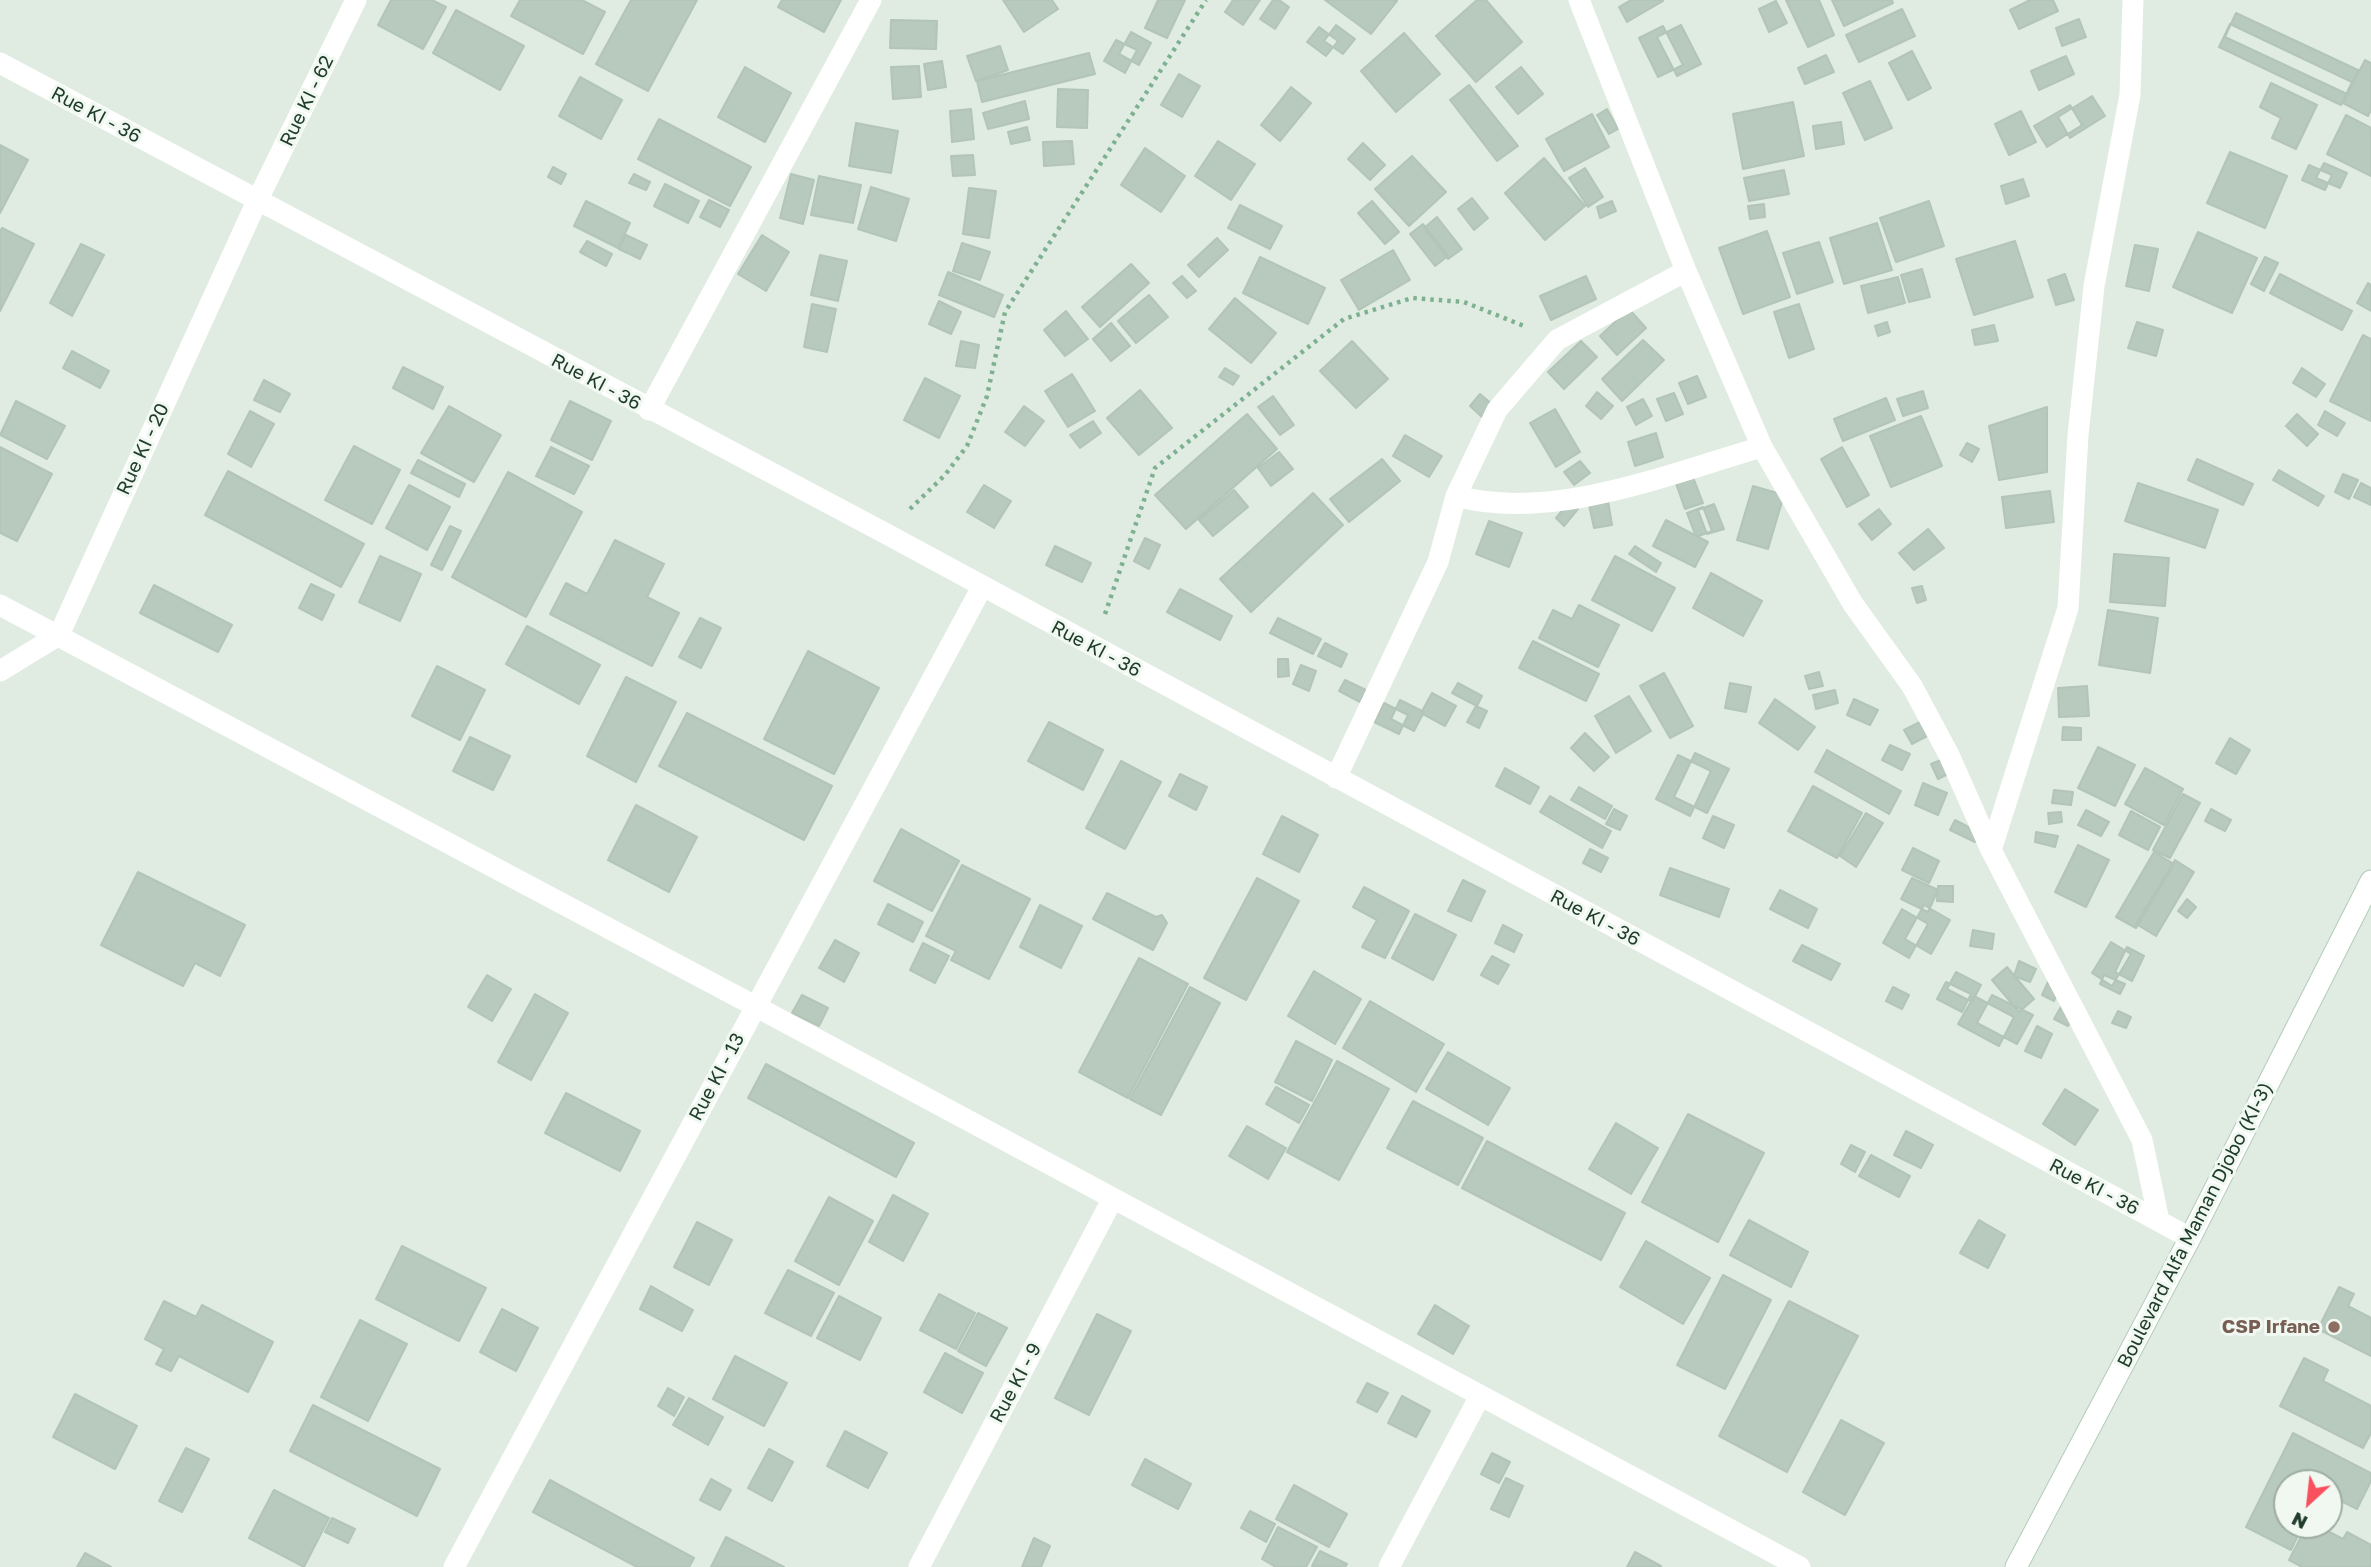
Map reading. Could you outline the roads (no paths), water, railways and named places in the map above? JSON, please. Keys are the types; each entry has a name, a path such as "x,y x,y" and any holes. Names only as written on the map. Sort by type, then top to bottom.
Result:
{"street":[{"name":"Rue KI - 62","path":"257,201 356,0"},
{"path":"649,410 871,0"},
{"path":"1579,0 1686,271 1762,447 1853,604 1912,686 1964,785 1991,850 2142,1140 2159,1221"},
{"path":"1991,850 2068,608 2082,394 2094,286 2130,95 2133,0"},
{"name":"Rue KI - 36","path":"0,64 881,531 2190,1238"},
{"name":"Rue KI - 20","path":"59,635 257,201"},
{"path":"1336,778 1438,562 1456,496 1497,410 1557,340 1686,271"},
{"path":"1456,496 1485,504 1510,505 1576,499 1762,447"},
{"name":"Rue KI - 13","path":"454,1567 982,587"},
{"path":"0,605 755,1006 1800,1567"},
{"path":"0,671 59,635"},
{"name":"Boulevard Alfa Maman Djobo (KI-3)","path":"2016,1567 2190,1238 2371,881"},
{"name":"Rue KI - 9","path":"919,1567 1112,1200"},
{"path":"1389,1567 1480,1396"}],"place":[{"name":"CSP Irfane","path":"2334,1327"}]}
